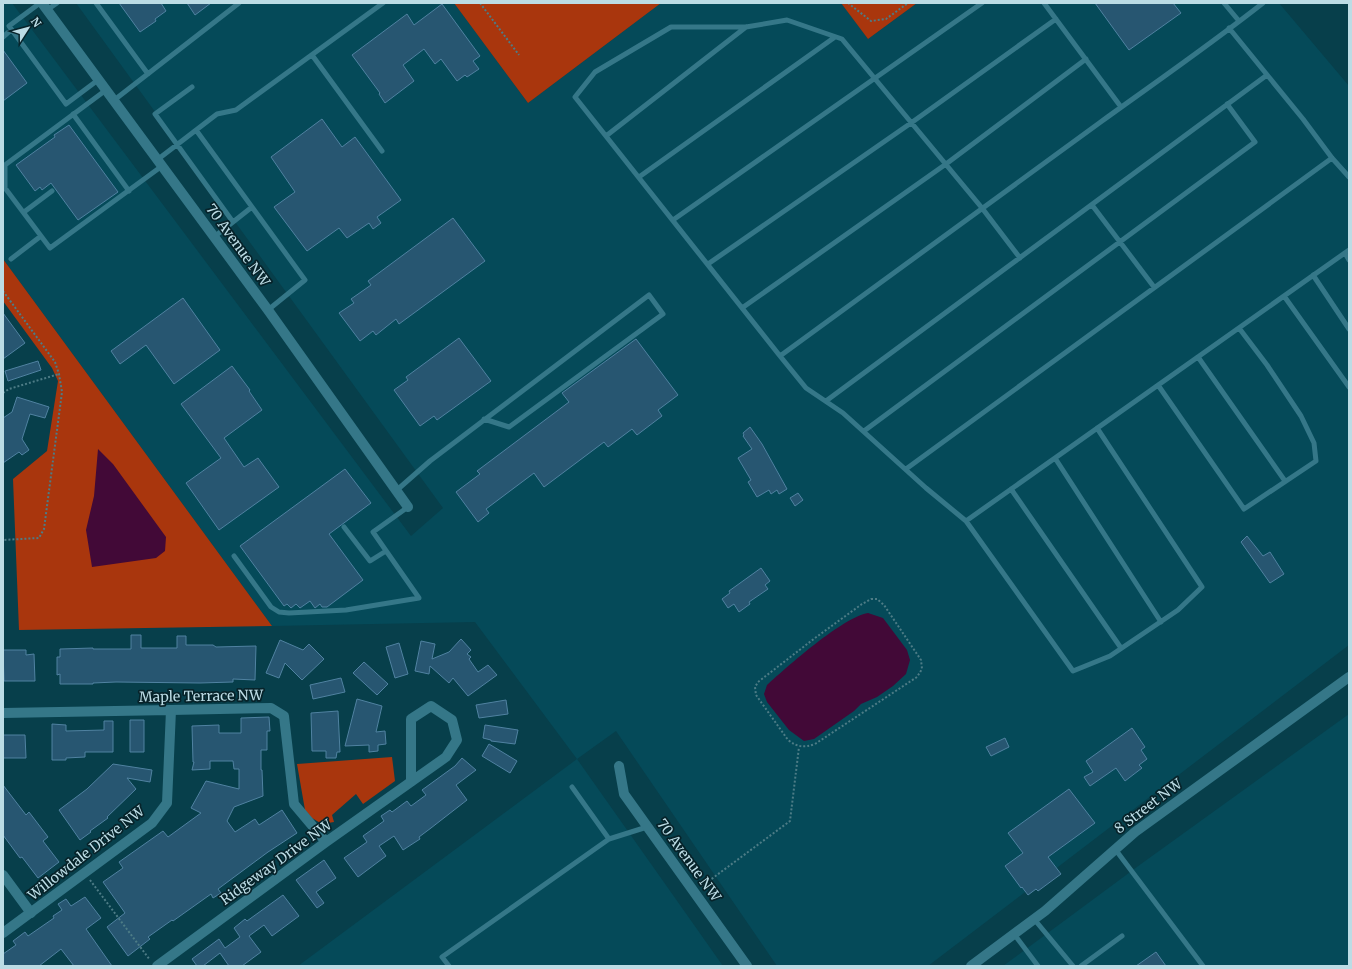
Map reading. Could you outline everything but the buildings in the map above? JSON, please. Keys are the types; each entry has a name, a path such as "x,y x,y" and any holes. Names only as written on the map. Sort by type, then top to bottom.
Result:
{"street":[{"name":"70 Avenue NW","path":"43,5 268,310 408,506"},
{"name":"8 Street NW","path":"971,966 1045,912 1135,832 1349,677"},
{"name":"Ridgeway Drive NW","path":"157,966 326,842 411,782 446,757 457,740 452,720 431,706 411,720 411,782"},
{"name":"Maple Terrace NW","path":"3,714 272,708 284,716 294,804 326,842"},
{"name":"Willowdale Drive NW","path":"3,933 152,823 167,803 171,710"},
{"name":"70 Avenue NW","path":"619,766 624,794 748,966"},
{"path":"3,875 31,913"}],"lane":[{"path":"57,3 43,5 8,26 66,104 98,80"},
{"path":"96,3 148,74"},
{"path":"113,101 239,3"},
{"path":"106,90 5,165 4,188 24,212 50,248 129,191 160,163 177,145 217,114 236,110 383,3"},
{"path":"673,220 982,3"},
{"path":"1044,3 1121,107"},
{"path":"1224,3 1239,21"},
{"path":"780,356 1263,3"},
{"path":"708,264 912,123 1056,19"},
{"path":"1020,258 982,208 842,39 787,20 746,27 671,27 595,72 575,97 806,388 843,413 966,521 1073,671 1110,656 1178,610 1202,587 1097,428"},
{"path":"606,136 746,27"},
{"path":"1229,28 1303,119 1332,158 1349,177"},
{"path":"3,36 12,30"},
{"path":"639,177 835,37"},
{"path":"312,55 382,151"},
{"path":"742,308 946,164 1086,59"},
{"path":"826,402 1267,75"},
{"path":"192,87 155,114 233,222"},
{"path":"864,431 1255,142 1227,104"},
{"path":"74,114 129,191"},
{"path":"196,130 305,280 268,310"},
{"path":"906,469 1332,158"},
{"path":"24,212 52,191"},
{"path":"1092,205 1154,287"},
{"path":"214,237 252,207"},
{"path":"11,259 41,236"},
{"path":"966,521 1347,252 1349,260"},
{"path":"1313,275 1349,329"},
{"path":"397,490 430,461 484,420 649,295 663,314 508,427 484,420"},
{"path":"1284,296 1349,387"},
{"path":"1158,385 1244,509 1316,461 1314,443 1301,416 1267,365 1239,328"},
{"path":"1198,357 1285,481"},
{"path":"1055,458 1161,622"},
{"path":"1011,489 1122,648"},
{"path":"234,556 272,607 279,612 289,613 346,610 419,598 373,532 408,506"},
{"path":"344,527 370,561 386,551"},
{"path":"572,786 609,839"},
{"path":"449,966 442,956 609,839 648,827"},
{"path":"1115,849 1203,966"},
{"path":"1034,919 1073,966"},
{"path":"1014,934 1038,966"},
{"path":"1081,966 1122,936"}],"path":[{"path":"480,3 519,55"},
{"path":"848,3 870,21 886,19 908,3"},
{"path":"3,291 55,362 62,392 44,529 40,538 3,540"},
{"path":"3,393 9,389 59,374"},
{"path":"871,599 877,599 884,605 914,647 921,660 922,669 917,677 907,685 815,744 806,748 799,747 788,740 756,695 755,687 758,682 862,604 871,599"},
{"path":"694,892 790,820 799,747"},
{"path":"85,873 154,966"}],"shaded area":[{"path":"3,3 12,3 411,536 443,508 76,3 454,3 528,103 661,3 841,3 868,39 917,3 1279,3 1349,86 1349,645 928,966 777,966 616,731 577,759 475,622 272,626 3,259"},
{"path":"454,3 661,3 528,103"},
{"path":"841,3 917,3 868,39"},
{"path":"3,259 272,626 19,630 13,479 47,451 58,381 52,368 3,301"},
{"path":"98,449 113,464 166,537 165,551 156,558 92,567 86,530 94,496"},
{"path":"868,613 883,618 907,650 910,660 906,674 893,686 877,697 861,704 854,711 814,739 804,741 789,730 767,702 764,694 767,685 816,643 857,616"},
{"path":"1349,714 1349,966 1003,966 1141,864"},
{"path":"392,757 395,781 363,804 356,794 332,815 334,822 322,824 312,818 305,810 297,764"},
{"path":"577,759 723,966 298,966"}]}
